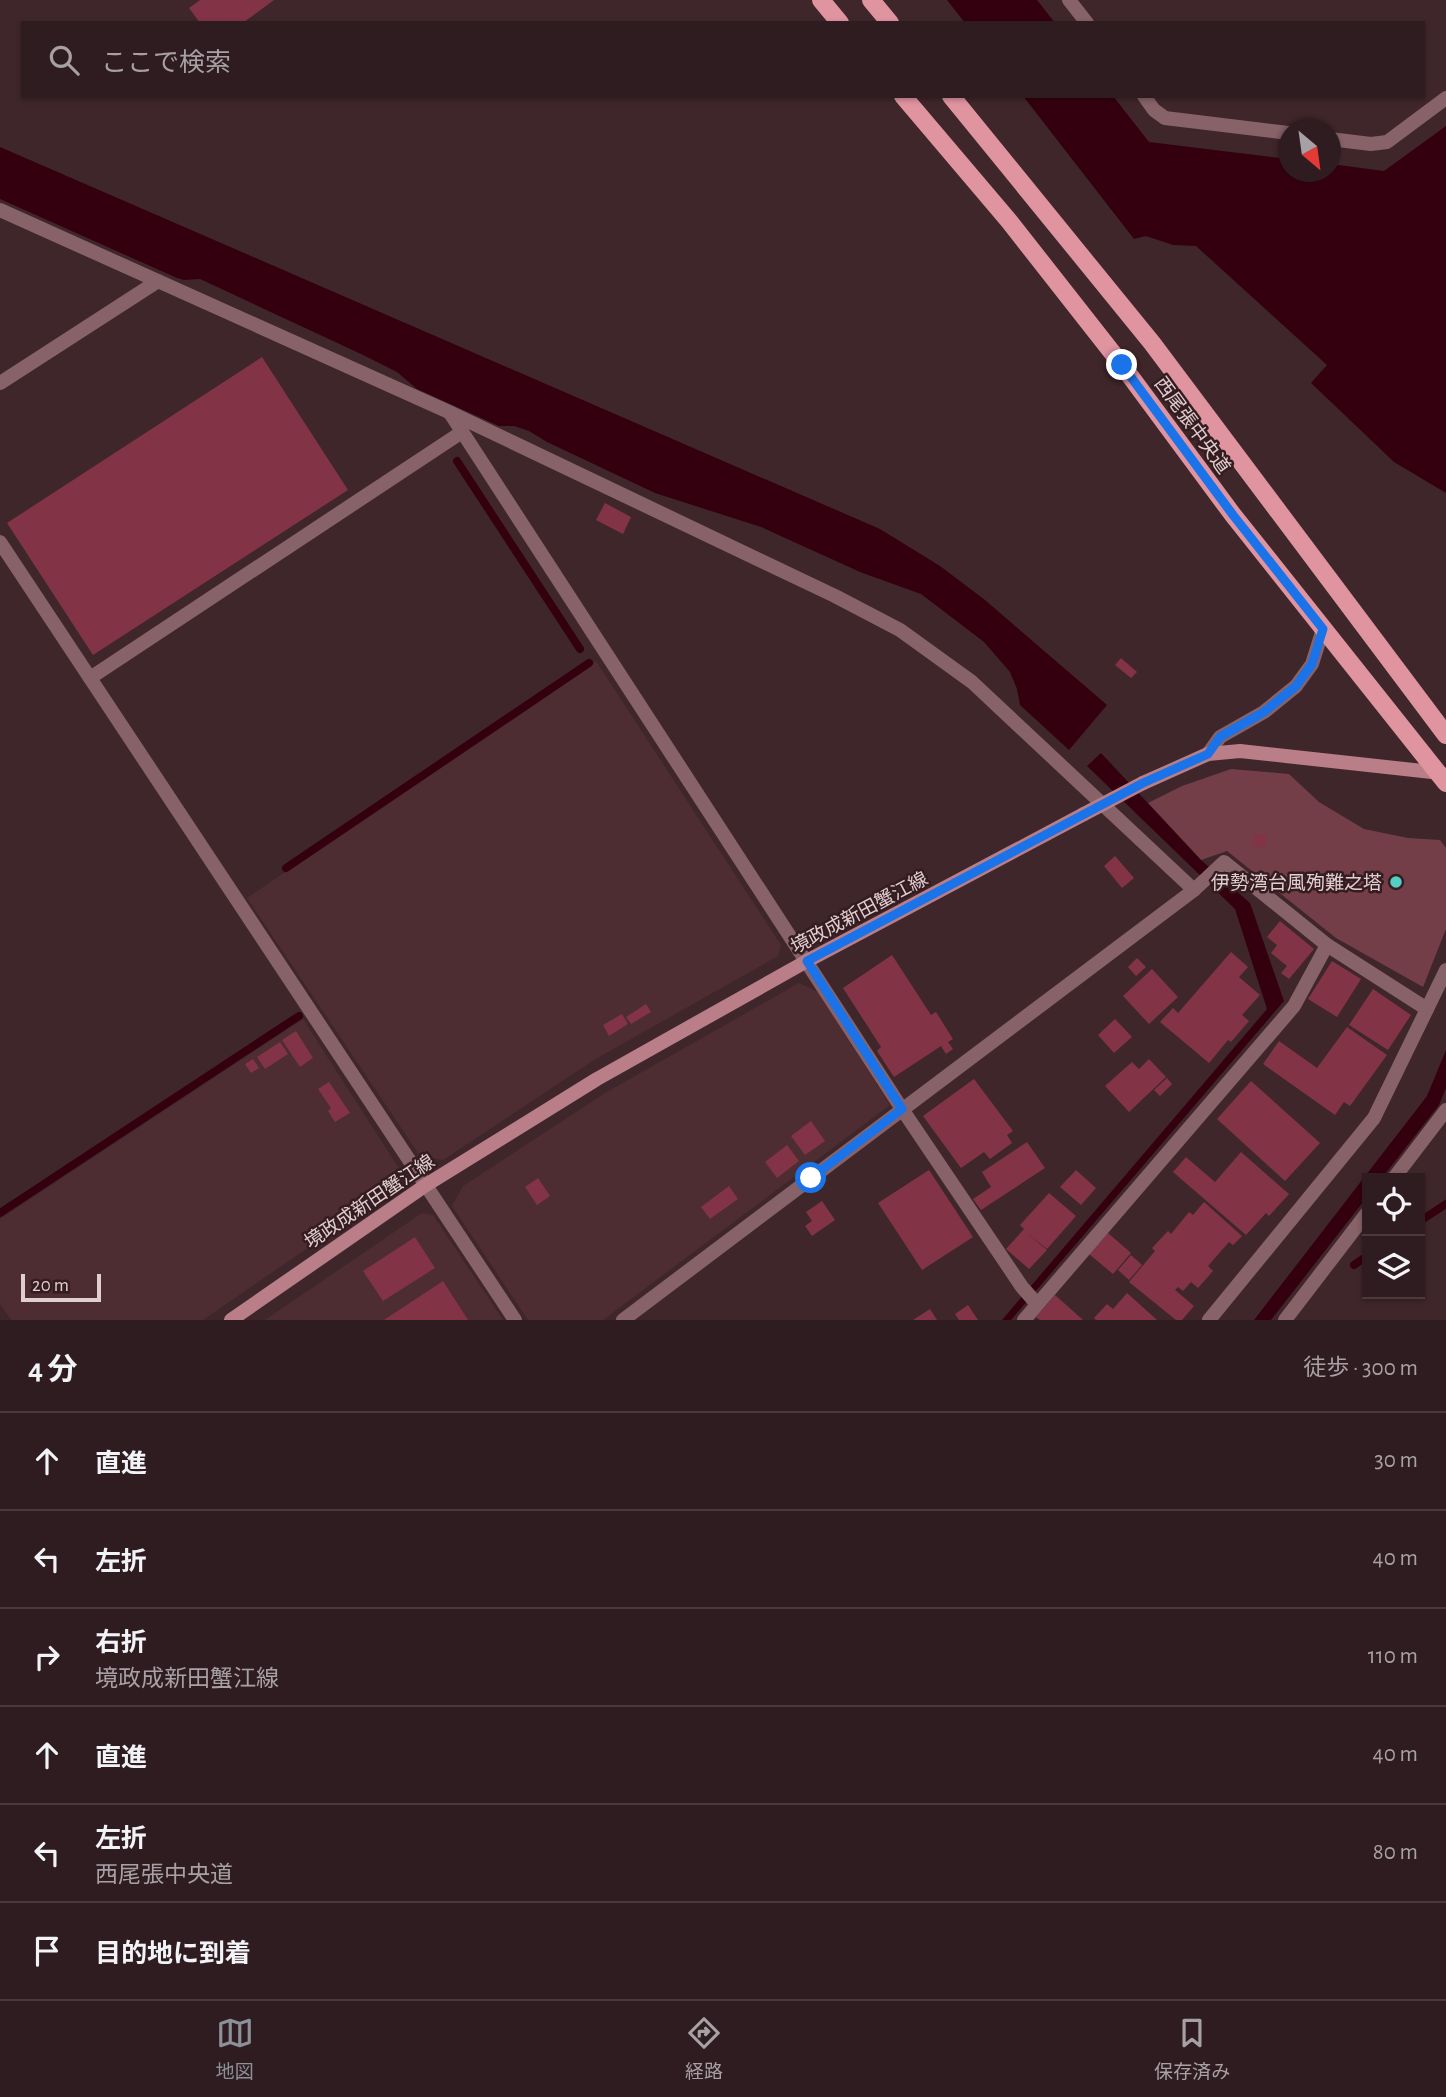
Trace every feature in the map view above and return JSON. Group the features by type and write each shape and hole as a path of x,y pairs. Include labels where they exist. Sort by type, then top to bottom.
{"main road":[{"path":"821,0 838,21"},
{"path":"871,0 888,21"},
{"name":"西尾張中央道","path":"905,98 1009,221 1122,365 1233,515 1443,776"},
{"name":"西尾張中央道","path":"953,98 1152,343 1446,735"},
{"name":"境政成新田蟹江線","path":"231,1320 425,1185 597,1079 807,961 1143,783 1208,754 1240,751 1443,776"}],"street":[{"path":"1069,0 1085,21"},
{"path":"1145,98 1154,110 1165,118 1278,133"},
{"path":"1341,140 1371,144 1387,142 1446,98"},
{"path":"0,210 449,412 835,596 900,630 972,682 1195,890"},
{"path":"0,383 158,281"},
{"path":"449,412 902,1109 1021,1287 1037,1304"},
{"path":"90,678 462,432"},
{"path":"0,542 515,1320"},
{"path":"1208,754 1220,737 1264,712 1296,686 1312,664 1323,629"},
{"path":"623,1320 1195,890 1224,862 1327,945 1427,1009"},
{"path":"1024,1320 1294,1006 1327,945"},
{"path":"1209,1320 1374,1118 1446,971"},
{"path":"1398,1173 1446,1110"},
{"path":"1285,1320 1362,1220"}],"shaded area":[{"path":"947,0 1037,0 1053,21 963,21"},
{"path":"1025,98 1115,98 1149,142 1278,158 1278,182 1341,182 1341,165 1384,171 1446,126 1446,493 1394,462 1311,383 1327,365 1196,246 1173,245 1146,236 1134,239"},
{"path":"0,147 880,529 940,566 985,600 1107,705 1069,750 1020,705 1010,672 984,642 921,594 860,572 761,527 655,493 529,431 514,426 499,426 417,389 397,372 200,279 177,278 0,199"},
{"path":"596,661 781,945 778,956 594,1060 443,1160 420,1156 247,898"},
{"path":"1101,753 1201,860 1250,903 1284,1001 1011,1320 1002,1320 1267,1009 1235,909 1087,766"},
{"path":"1231,769 1289,774 1319,802 1364,829 1408,838 1440,840 1446,848 1446,929 1423,987 1336,938 1227,851 1201,860 1148,803 1182,786"},
{"path":"799,983 818,992 890,1105 603,1320 528,1320 452,1206 463,1186 605,1093"},
{"path":"303,1019 400,1170 395,1188 203,1320 11,1320 0,1304 0,1219"},
{"path":"1446,1050 1446,1088 1439,1105 1386,1173 1368,1173 1427,1096"},
{"path":"1362,1180 1362,1203 1271,1320 1254,1320"},
{"path":"422,1213 433,1215 503,1320 265,1320"}],"building":[{"path":"200,0 274,0 246,21 199,21 189,8"},
{"path":"262,357 348,490 93,655 7,523"},
{"path":"605,503 631,517 623,534 596,520"},
{"path":"1121,658 1137,672 1131,678 1115,665"},
{"path":"1255,833 1267,835 1265,848 1252,845"},
{"path":"1115,856 1134,878 1122,888 1104,866"},
{"path":"1280,921 1314,949 1289,979 1281,973 1287,966 1271,953 1277,945 1267,937"},
{"path":"1231,952 1248,967 1239,977 1260,995 1242,1015 1249,1021 1231,1042 1228,1040 1209,1063 1160,1022 1173,1008 1178,1013"},
{"path":"892,955 931,1015 936,1012 953,1039 948,1042 953,1049 946,1054 941,1046 894,1077 877,1051 881,1047 843,988"},
{"path":"1137,958 1146,967 1136,976 1128,967"},
{"path":"1332,961 1361,979 1337,1017 1308,999"},
{"path":"1152,969 1178,997 1149,1024 1123,996"},
{"path":"1373,989 1411,1015 1388,1050 1349,1025"},
{"path":"646,1004 651,1012 631,1024 626,1017"},
{"path":"622,1014 628,1024 609,1036 603,1025"},
{"path":"1115,1019 1132,1037 1114,1053 1098,1035"},
{"path":"1347,1027 1387,1055 1350,1106 1344,1102 1335,1115 1263,1064 1279,1041 1317,1068"},
{"path":"296,1031 313,1058 300,1067 282,1040"},
{"path":"280,1042 288,1054 265,1069 257,1057"},
{"path":"253,1059 259,1068 251,1073 245,1064"},
{"path":"1149,1059 1166,1077 1129,1112 1105,1086 1132,1062 1139,1069"},
{"path":"1167,1078 1172,1084 1160,1096 1154,1090"},
{"path":"974,1079 1013,1131 1007,1135 1012,1143 990,1159 984,1152 961,1168 923,1116"},
{"path":"1251,1081 1320,1143 1285,1181 1217,1119"},
{"path":"329,1082 350,1113 335,1122 328,1111 331,1108 318,1089"},
{"path":"811,1121 825,1141 805,1155 791,1136"},
{"path":"1027,1142 1045,1168 981,1210 973,1199 991,1187 982,1172"},
{"path":"787,1145 799,1161 777,1178 765,1162"},
{"path":"1241,1152 1289,1194 1269,1216 1266,1213 1246,1235 1173,1172 1186,1157 1215,1182"},
{"path":"929,1170 973,1237 922,1270 878,1203"},
{"path":"1076,1170 1096,1188 1081,1205 1060,1187"},
{"path":"538,1178 550,1196 537,1205 525,1187"},
{"path":"729,1186 738,1199 710,1219 701,1207"},
{"path":"1049,1193 1076,1216 1047,1249 1027,1233 1047,1250 1029,1269 1006,1249 1024,1229 1020,1225"},
{"path":"822,1201 835,1220 812,1236 805,1226 812,1221 806,1212"},
{"path":"1204,1202 1242,1236 1233,1245 1229,1242 1208,1266 1213,1271 1198,1288 1191,1282 1183,1291 1178,1287 1175,1290 1194,1306 1182,1320 1176,1320 1129,1282 1155,1251 1152,1248 1168,1231 1171,1234 1189,1212 1193,1215"},
{"path":"1108,1233 1131,1253 1113,1274 1089,1254"},
{"path":"415,1237 435,1268 383,1301 363,1271"},
{"path":"1131,1255 1142,1265 1129,1280 1118,1270"},
{"path":"443,1281 468,1320 384,1320"},
{"path":"1127,1293 1157,1320 1094,1318 1107,1304 1113,1309"},
{"path":"1055,1295 1083,1320 1040,1320 1036,1317"},
{"path":"968,1305 978,1320 959,1320 955,1314"},
{"path":"930,1309 937,1320 913,1320"}],"waterway":[{"path":"457,461 580,649"},
{"path":"286,868 589,663"},
{"path":"0,1213 299,1016"},
{"path":"1425,1218 1446,1204"},
{"path":"1354,1265 1362,1259"}],"place":[{"name":"伊勢湾台風殉難之塔","path":"1396,882"}],"route":[{"path":"811,1178 902,1109 807,961 1143,783 1208,754 1220,737 1264,712 1296,686 1312,664 1323,629 1233,515 1122,365"}]}
